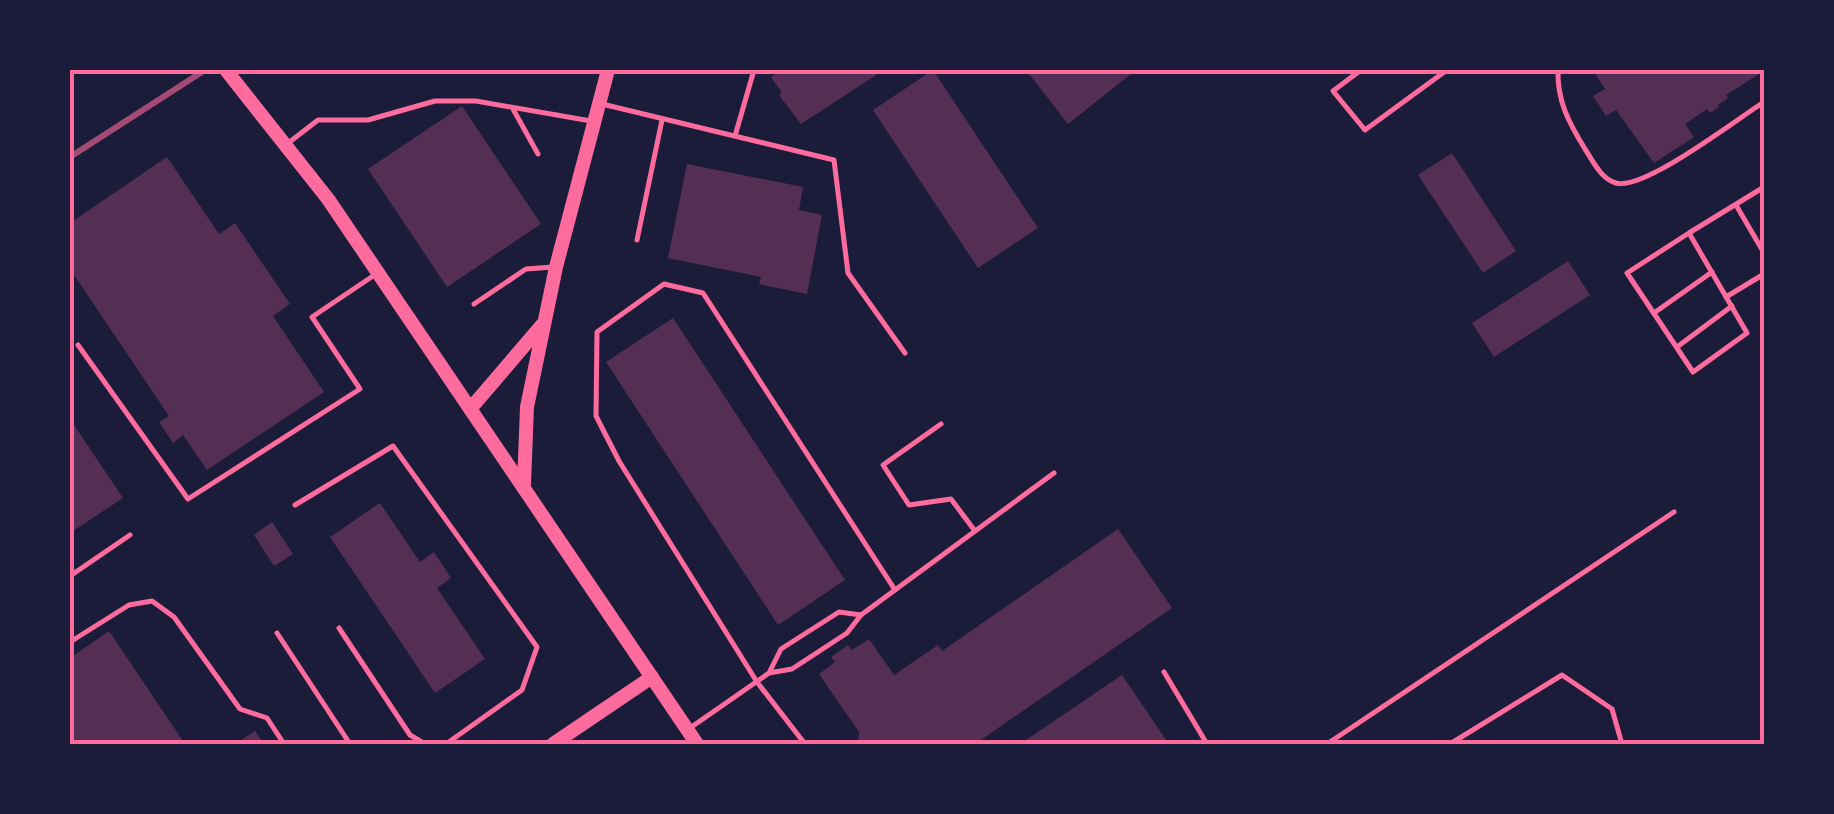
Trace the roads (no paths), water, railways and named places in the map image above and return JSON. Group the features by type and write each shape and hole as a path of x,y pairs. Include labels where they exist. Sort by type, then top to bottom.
{"street":[{"path":"226,70 287,144 378,272 697,744"},
{"path":"524,485 527,406 556,267 608,70"},
{"path":"471,408 545,322"},
{"path":"553,744 652,677"}],"lane":[{"path":"735,136 754,70"},
{"path":"1360,70 1333,92 1365,130 1447,70"},
{"path":"1558,70 1558,92 1568,122 1602,174 1617,184 1643,181 1764,102"},
{"path":"287,144 318,120 368,120 435,101 476,101 594,122"},
{"path":"599,103 834,160 848,273 905,352"},
{"path":"513,109 538,154"},
{"path":"637,240 662,120"},
{"path":"1689,234 1747,333 1693,372 1627,273 1736,204 1764,187"},
{"path":"1736,204 1764,252"},
{"path":"474,304 526,269 556,267"},
{"path":"78,345 188,499 360,388 312,317 378,272"},
{"path":"1654,313 1712,272"},
{"path":"1726,298 1764,274"},
{"path":"805,744 756,682 619,462 596,416 597,332 664,284 703,293 895,590"},
{"path":"1677,347 1732,306"},
{"path":"941,424 883,465 909,505 951,499 975,531"},
{"path":"295,506 393,446 538,647 522,690 446,744"},
{"path":"688,730 769,673 792,669 847,633 861,615 1054,473"},
{"path":"1327,744 1674,512"},
{"path":"70,576 130,535"},
{"path":"70,642 128,605 152,601 174,617 240,710 266,718 284,744"},
{"path":"769,673 781,649 839,612 861,615"},
{"path":"339,628 410,734 425,744"},
{"path":"277,633 350,744"},
{"path":"1164,672 1208,744"},
{"path":"1450,744 1562,674 1612,709 1622,744"}],"railway":[{"path":"70,157 205,70"}]}
